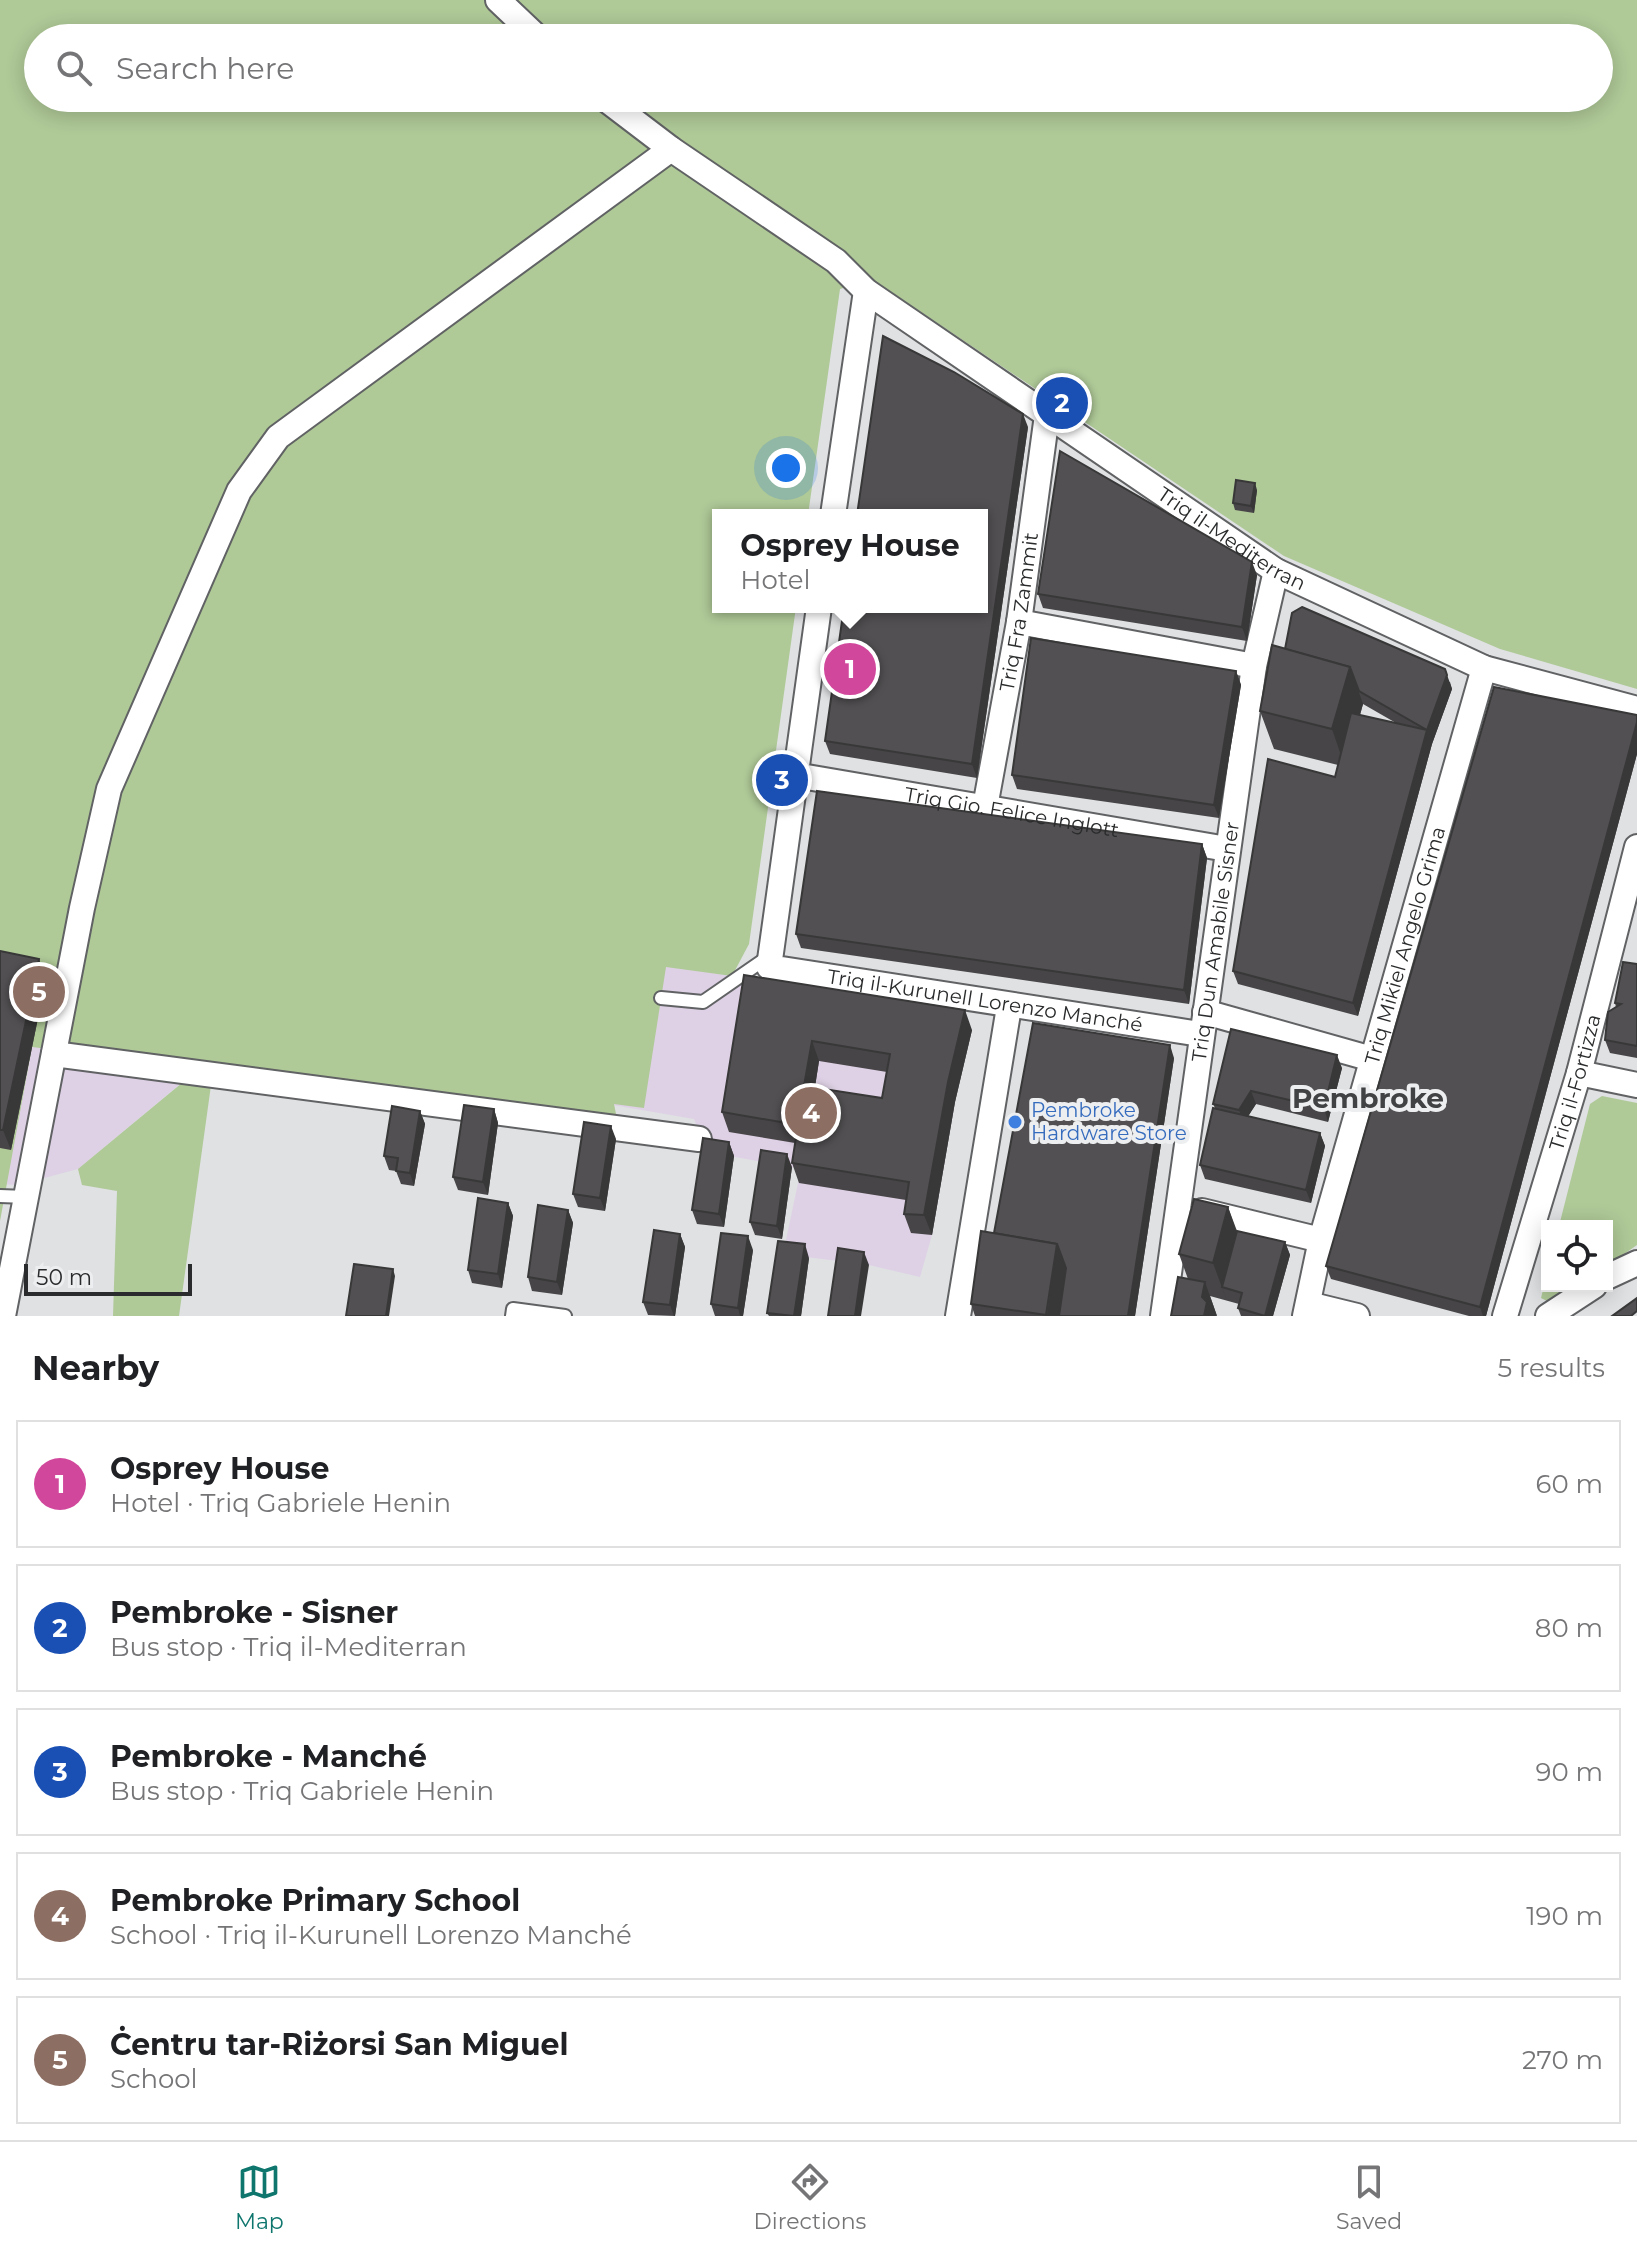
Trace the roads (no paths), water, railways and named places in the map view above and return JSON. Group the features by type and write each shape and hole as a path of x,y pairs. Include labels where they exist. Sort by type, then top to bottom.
{"street":[{"path":"498,0 523,24"},
{"name":"Triq il-Mediterran","path":"622,112 671,149 836,261 866,291 1276,571 1484,668 1637,709"},
{"path":"3,1316 82,908 109,789 239,491 278,437 671,149"},
{"path":"834,509 866,291"},
{"name":"Triq Fra Zammit","path":"985,807 1019,622 1047,415"},
{"name":"Triq Dun Amabile Sisner","path":"1163,1316 1181,1205 1203,1023 1254,666 1276,571"},
{"path":"770,961 818,613"},
{"path":"1019,622 1254,666"},
{"name":"Triq Mikiel Angelo Grima","path":"1307,1310 1321,1240 1484,668"},
{"name":"Triq Gio. Felice Inglott","path":"795,775 1227,849"},
{"name":"Triq il-Fortizza","path":"1505,1316 1579,1073 1625,945 1637,847"},
{"name":"Triq il-Kurunell Lorenzo Manché","path":"770,961 1009,1007 1203,1023 1372,1059"},
{"path":"958,1316 1009,1007"},
{"path":"54,1054 699,1139"},
{"path":"1579,1073 1637,1085"},
{"path":"1181,1205 1321,1240"},
{"path":"1613,1274 1637,1263"},
{"path":"1548,1316 1585,1292"},
{"path":"1307,1310 1357,1316"}],"lane":[{"path":"661,998 703,1002 770,961"},
{"path":"0,1196 26,1197"},
{"path":"512,1316 513,1309 565,1316"}],"place":[{"name":"Pembroke - Sisner","path":"1062,403"},
{"name":"Osprey House","path":"850,669"},
{"name":"Pembroke - Manché","path":"782,780"},
{"name":"Ċentru tar-Riżorsi San Miguel","path":"39,992"},
{"name":"Pembroke Primary School","path":"811,1113"},
{"name":"Pembroke Hardware Store","path":"1015,1122"}],"district":[{"name":"Pembroke","path":"1368,1098"}]}
